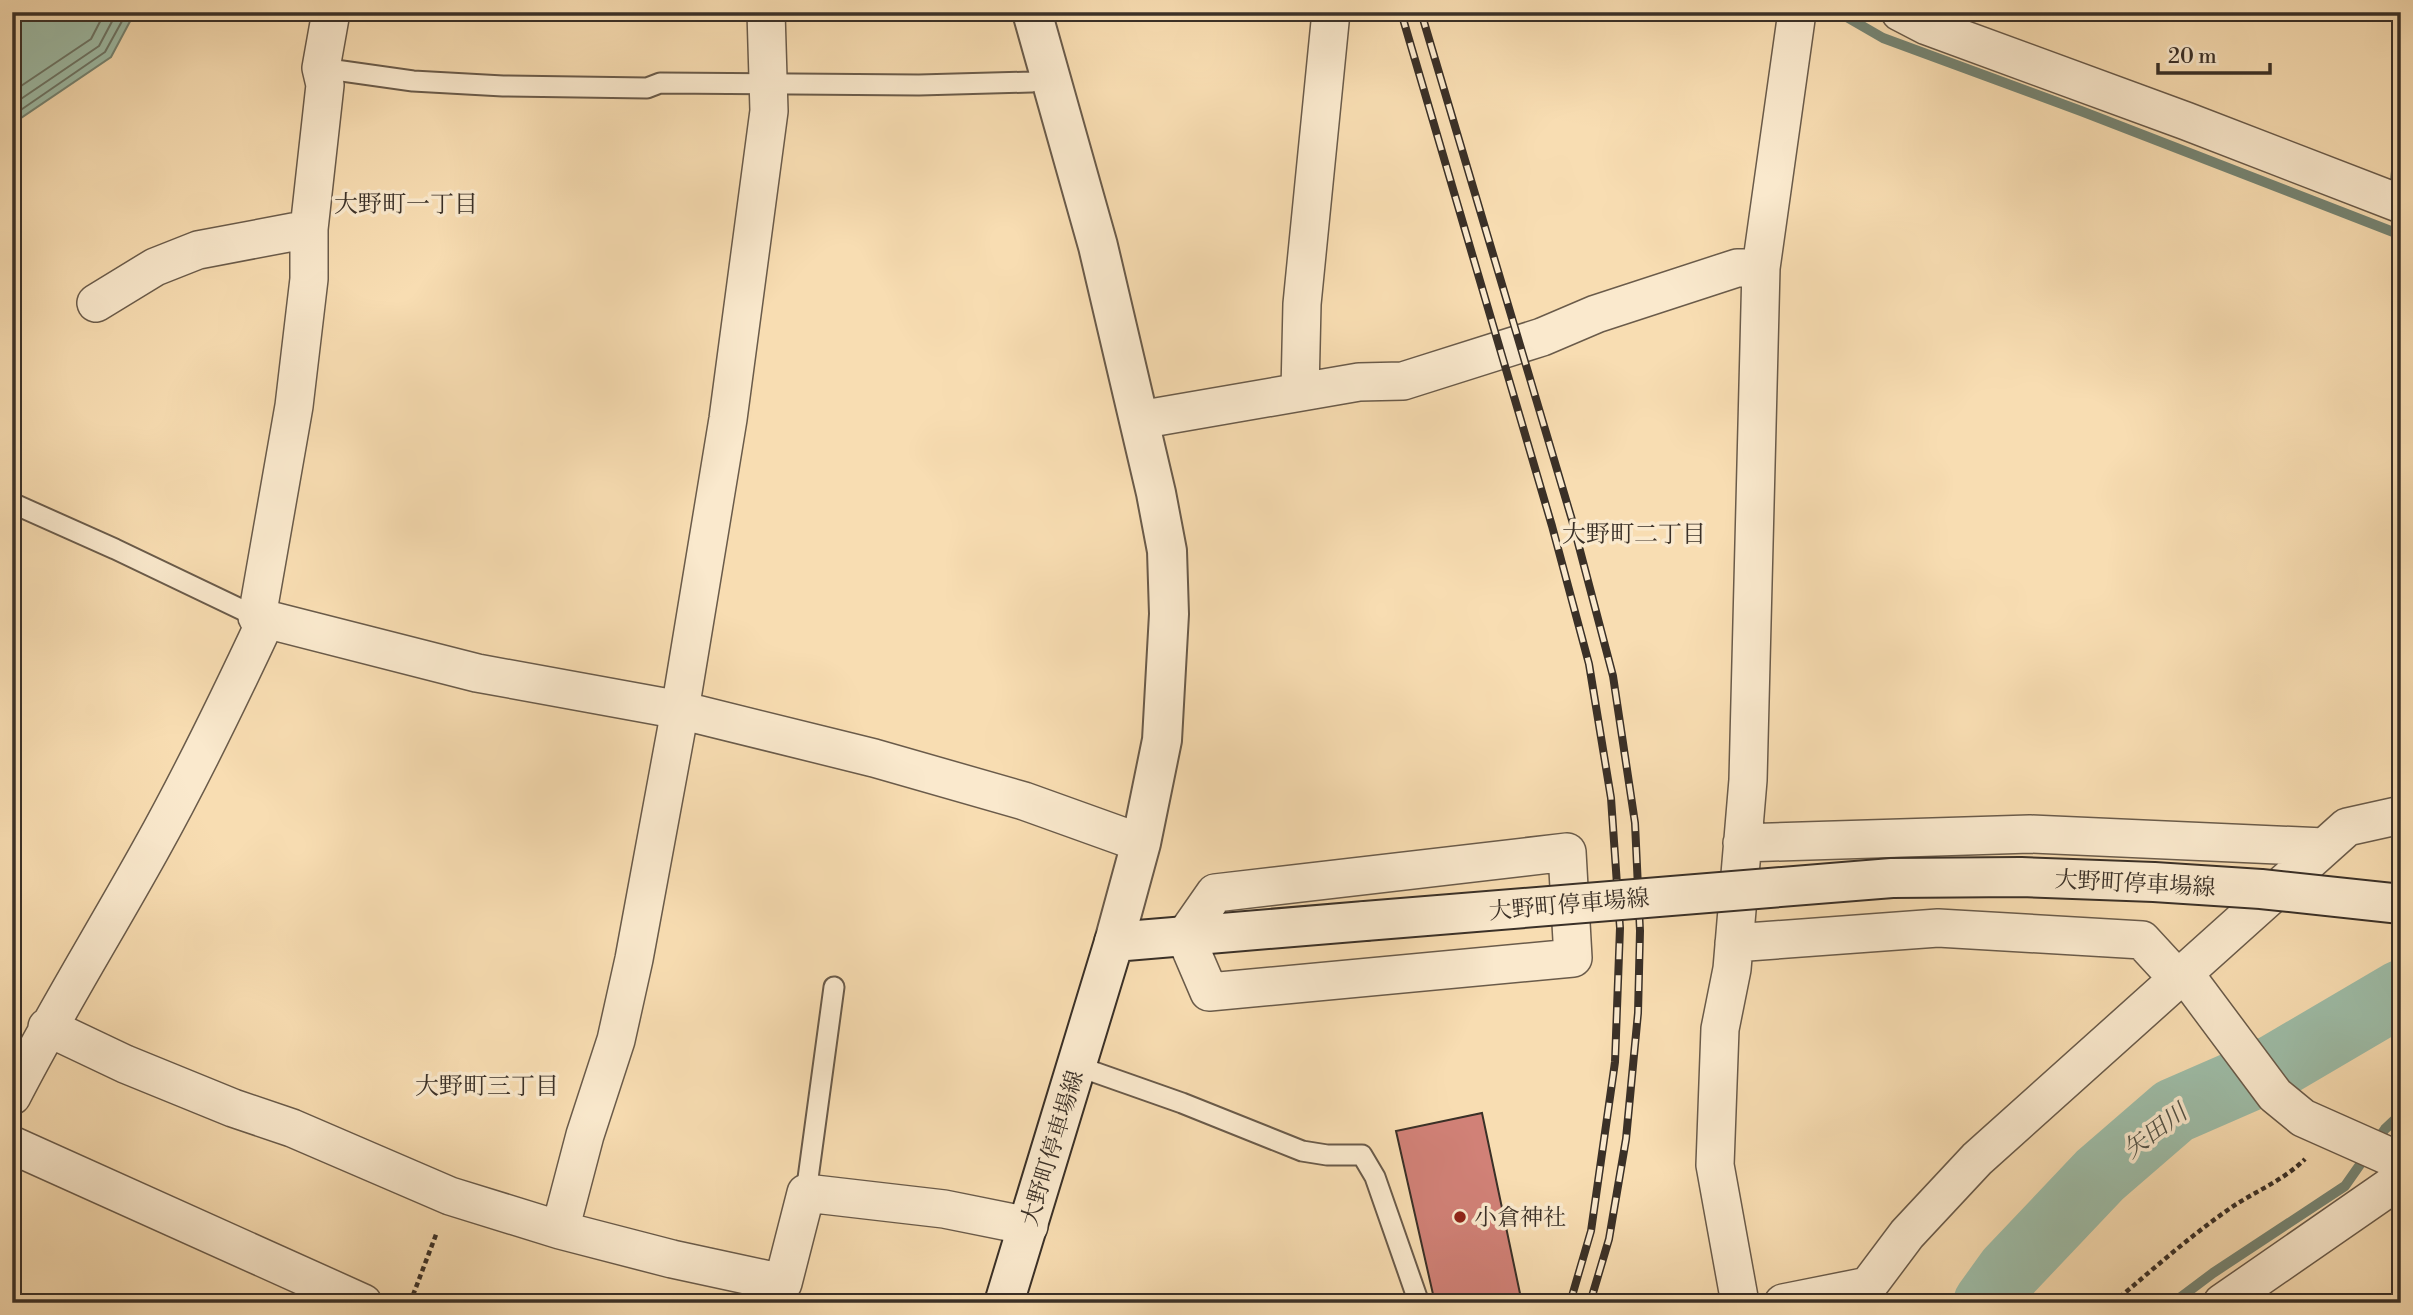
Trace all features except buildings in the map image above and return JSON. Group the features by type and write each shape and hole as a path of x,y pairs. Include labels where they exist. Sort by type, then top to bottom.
{"main road":[{"path":"1032,12 1098,246 1167,551 1169,614 1162,740 1141,843 1114,942"},
{"name":"大野町停車場線","path":"1004,1303 1114,942 1892,878 2021,877 2154,882 2261,889 2401,904"}],"street":[{"path":"12,1096 47,1027 151,849 220,718 262,619 295,406 309,279 309,229 325,85 321,68 331,12"},
{"path":"560,1230 616,1040 634,960 680,710 728,419 769,111 766,12"},
{"path":"1300,391 1302,304 1331,12"},
{"path":"1740,1303 1715,1165 1720,1028 1732,970 1748,780 1761,268 1797,12"},
{"path":"1900,12 1927,26 2186,121 2401,204"},
{"path":"96,303 155,267 198,250 309,229"},
{"path":"1139,420 1359,382 1403,382 1542,337 1596,314 1737,268 1761,268"},
{"path":"262,619 477,673 680,710 874,758 1024,801 1141,843"},
{"path":"1783,1303 1865,1294 1907,1234 1977,1158 2188,983 2347,827 2401,815"},
{"path":"1742,843 2030,834 2324,848"},
{"path":"1567,852 1573,958 1209,992 1185,936 1215,893 1567,852"},
{"path":"1734,943 1938,928 2142,940 2188,983 2275,1094 2303,1118 2393,1158 2401,1166"},
{"path":"47,1027 125,1064 233,1108 292,1128 450,1196 560,1230 671,1259 783,1283 806,1194 944,1209 1029,1226"},
{"path":"12,1145 363,1303"},
{"path":"2222,1303 2401,1179"}],"lane":[{"path":"321,68 413,81 503,86 648,88 660,83 994,83 1031,82 1051,77"},
{"path":"12,503 262,619"},
{"path":"806,1194 834,987"},
{"path":"1077,1066 1182,1103 1302,1151 1327,1155 1362,1155 1375,1177 1419,1303"}],"path":[{"path":"2113,1303 2233,1206 2295,1169 2333,1131"},
{"path":"410,1303 450,1196"}],"water":[{"path":"12,12 135,12 111,57 12,124"}],"waterway":[{"path":"1838,12 1883,38 2081,111 2401,235"},
{"path":"2401,123 2395,181 2401,183"},
{"name":"矢田川","path":"1986,1303 2009,1271 2100,1175 2174,1111 2275,1067 2401,993"},
{"path":"2173,1303 2213,1273 2345,1186 2385,1129 2401,1114"}],"railway":[{"path":"1401,12 1552,526 1589,664 1611,798 1620,928 1615,1062 1591,1231 1570,1303"},
{"path":"1421,12 1572,520 1613,676 1635,823 1640,931 1638,1013 1626,1139 1609,1239 1590,1303"}],"place":[{"name":"小倉神社","path":"1460,1217"}],"district":[{"name":"大野町一丁目","path":"406,204"},
{"name":"大野町二丁目","path":"1634,534"},
{"name":"大野町三丁目","path":"487,1086"}]}
